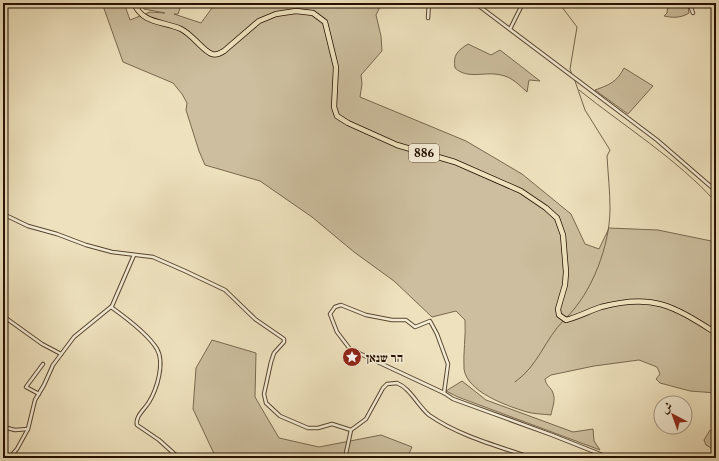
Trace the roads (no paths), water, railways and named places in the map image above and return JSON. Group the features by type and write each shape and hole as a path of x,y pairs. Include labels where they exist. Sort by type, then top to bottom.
{"main road":[{"name":"886","path":"134,3 143,17 186,31 211,54 217,55 224,51 259,21 276,14 296,11 313,13 325,22 332,46 336,67 334,107 337,116 348,123 397,145 455,162 521,191 546,208 557,218 563,235 566,272 565,285 558,309 560,315 566,320 600,308 621,303 641,301 662,303 680,311 716,333"}],"street":[{"path":"428,18 429,3"},
{"path":"475,3 657,140 716,191"},
{"path":"510,29 523,3"},
{"path":"689,3 693,14"},
{"path":"3,214 28,226 57,234 86,245 112,252 157,258 220,287 260,323 282,337 284,342 274,353 270,362 264,394 266,403 275,412 308,428 318,428 332,424 351,430"},
{"path":"9,458 20,444 28,429 38,394 61,354 74,337 111,307 134,255"},
{"path":"444,392 448,364 437,334 430,321 415,327 406,320 392,320 366,315 341,305 335,306 331,310 331,318 337,332 350,349 444,392 453,399 610,458"},
{"path":"111,307 150,341 157,349 159,356 158,375 155,388 149,403 138,418 137,425 159,440 179,458"},
{"path":"3,316 42,344 61,354"},
{"path":"38,394 26,387 43,364"},
{"path":"345,458 351,430 366,419 383,388 387,384 397,383 420,407 438,421 453,429 532,458"},
{"path":"3,427 15,430 28,429"}],"waterway":[{"path":"559,3 577,27 570,69 572,75"},
{"path":"566,318 584,295 598,268 607,238 610,209 607,156 610,150 585,110 574,78"},
{"path":"579,90 650,143 701,186 716,202"},
{"path":"515,382 530,368 551,336 564,320"}],"place":[{"name":"הר שנאן","path":"352,357"}]}
